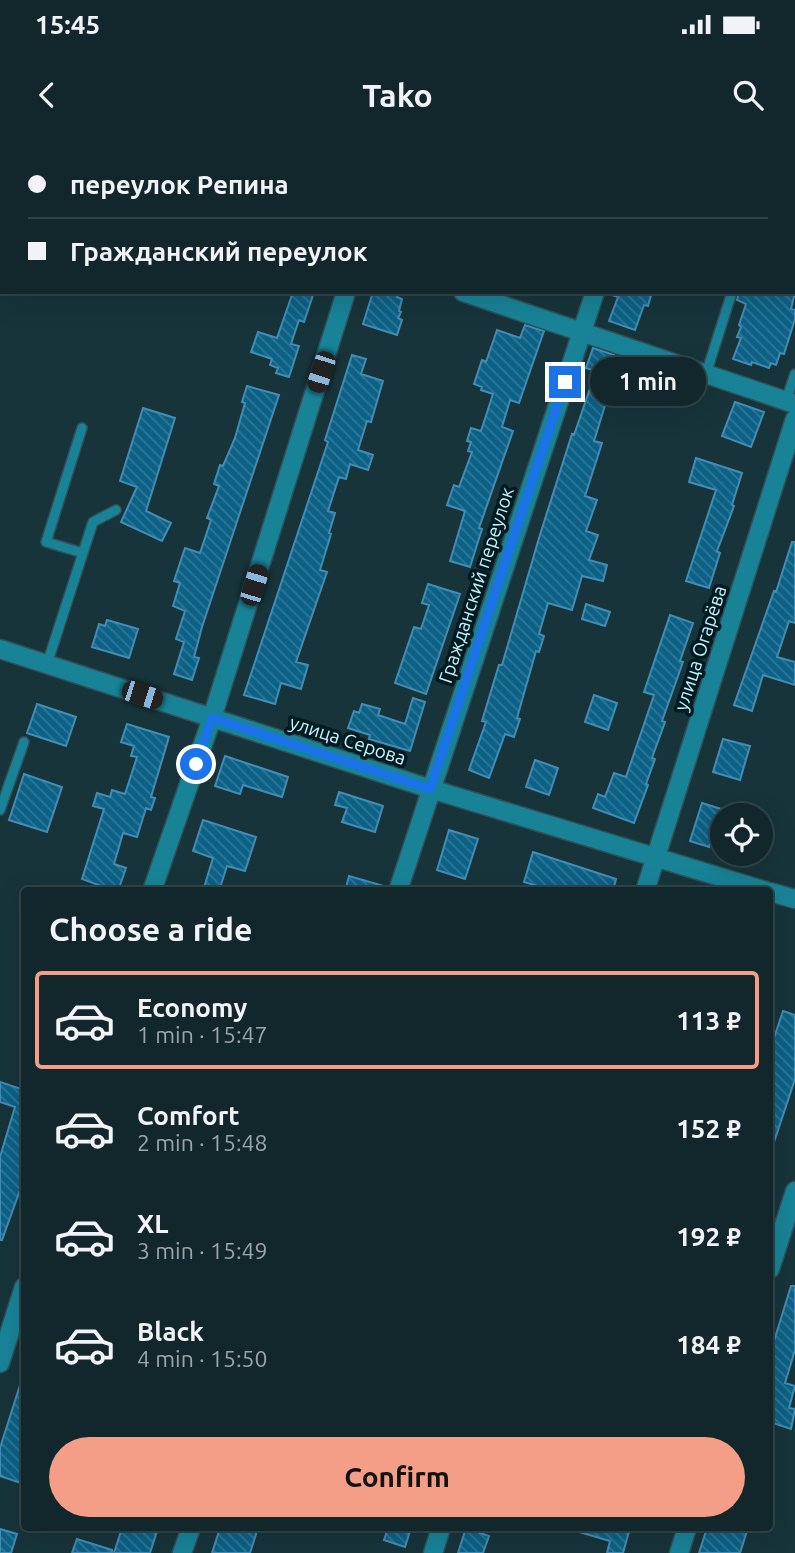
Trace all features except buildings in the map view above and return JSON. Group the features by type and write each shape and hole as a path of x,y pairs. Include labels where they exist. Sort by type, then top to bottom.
{"street":[{"path":"153,887 212,718 345,294"},
{"path":"469,294 790,402"},
{"name":"Гражданский переулок","path":"399,887 594,294"},
{"name":"улица Огарёва","path":"646,887 795,419"},
{"name":"улица Серова","path":"0,649 430,789 754,887"},
{"name":"улица Серова","path":"773,893 795,900"},
{"path":"773,1260 795,1191"},
{"path":"0,1363 21,1296"},
{"path":"182,1553 190,1531"},
{"path":"433,1553 440,1531"},
{"path":"679,1553 686,1531"}],"lane":[{"path":"706,374 731,294"},
{"path":"790,402 795,374"},
{"path":"82,428 46,542 83,553"},
{"path":"47,664 93,522 116,510"},
{"path":"0,810 24,742"}],"route":[{"path":"196,764 212,718 430,789 565,382"}]}
